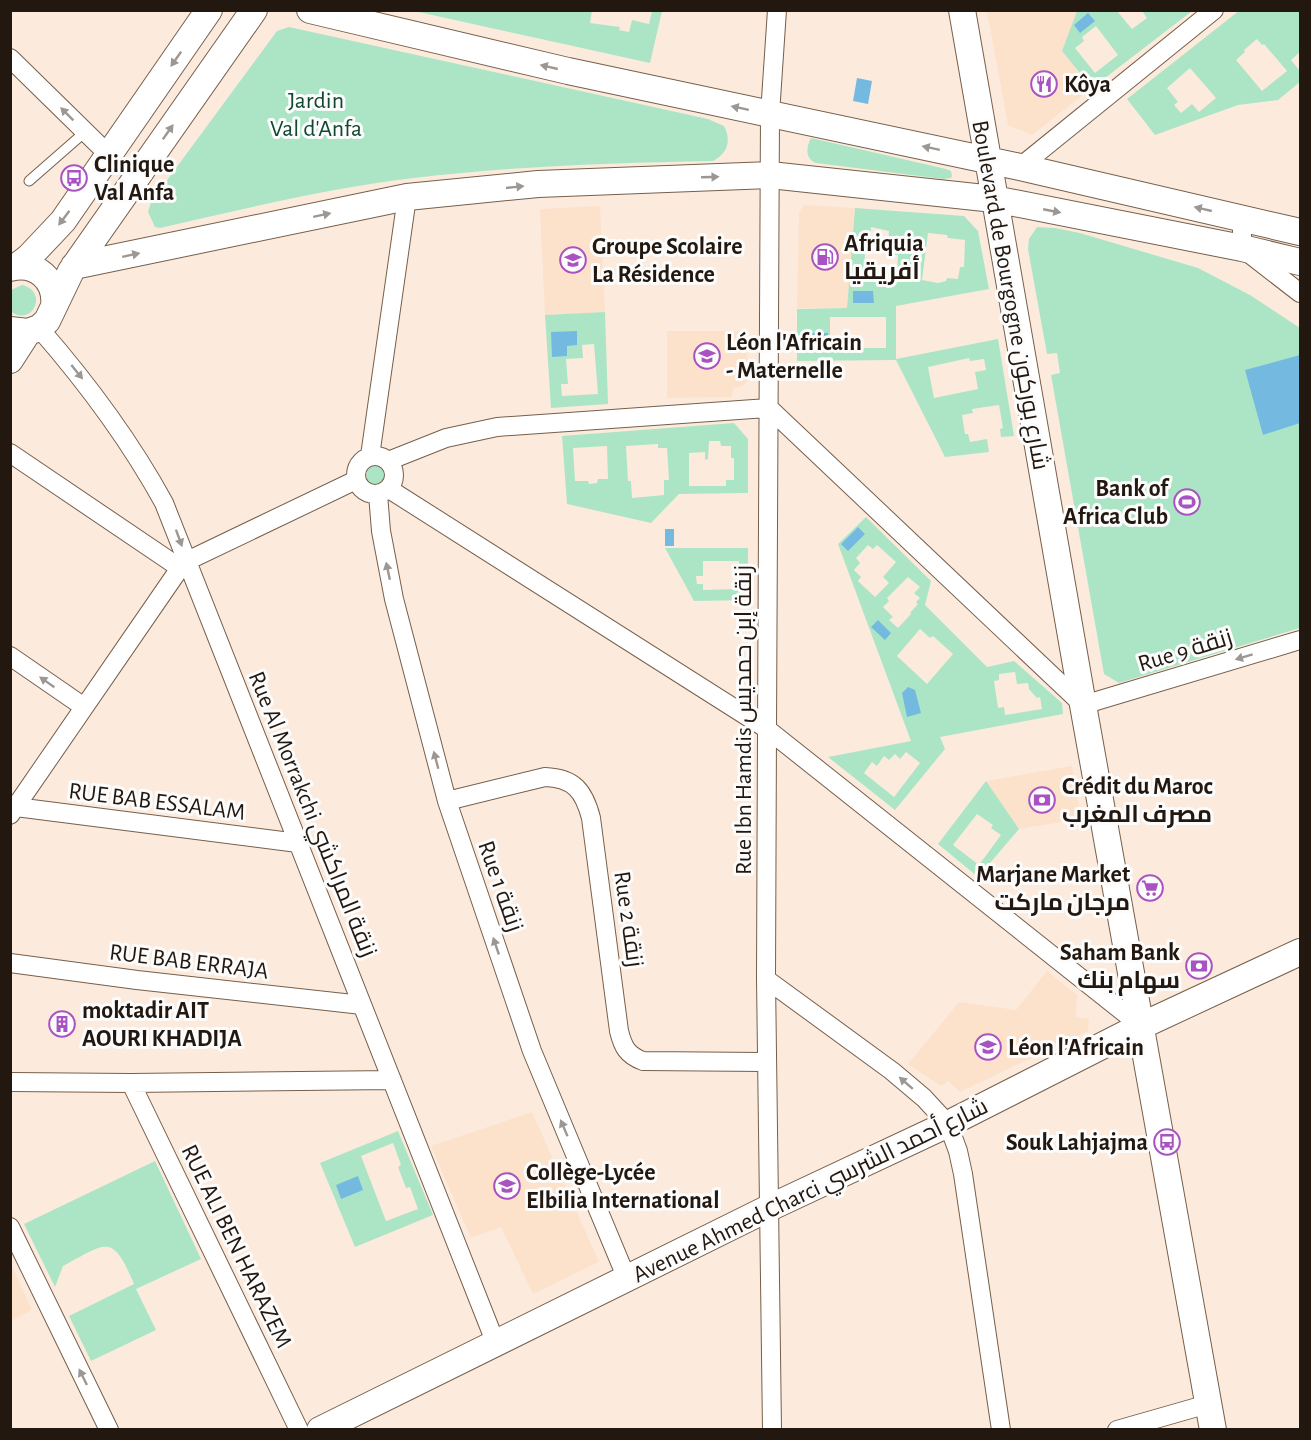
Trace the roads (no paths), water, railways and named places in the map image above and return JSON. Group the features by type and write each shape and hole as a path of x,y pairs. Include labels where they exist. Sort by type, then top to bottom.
{"main road":[{"path":"14,268 29,257 63,221 209,10"},
{"path":"10,360 26,330 50,316 65,280 74,266 254,10"},
{"path":"310,10 356,16 568,71 1020,167 1300,232"},
{"name":"Boulevard de Bourgogne شارع بوركون","path":"962,10 1212,1430"},
{"path":"74,266 407,198 538,184 770,175 994,199 1242,248 1300,262"},
{"path":"14,268 34,269 47,277 54,293 54,306"},
{"name":"Avenue Ahmed Charci شارع أحمد الشرسي","path":"320,1430 769,1208 948,1124 1141,1026 1300,952"}],"street":[{"name":"Rue Ibn Hamdis زنقة إبن حمديس","path":"772,1430 766,979 770,114 777,10"},
{"path":"1020,167 1214,10"},
{"path":"10,58 109,155"},
{"path":"370,456 407,198"},
{"path":"1242,218 1242,248 1300,293"},
{"name":"Rue Al Morrakchi زنقة المراكشي","path":"26,330 76,370 147,472 164,503 184,565 298,843 496,1344"},
{"path":"388,461 446,438 497,427 769,408 1083,705"},
{"path":"10,453 184,565"},
{"path":"376,455 388,461 394,472 392,483 383,491 367,493 362,490 356,480 356,468 359,462 376,455"},
{"path":"12,809 184,565 356,480"},
{"path":"383,491 767,729 1141,1026"},
{"name":"Rue 1 زنقة","path":"383,491 381,531 394,599 447,801 532,1051 627,1279"},
{"name":"Rue 9 زنقة","path":"1083,705 1300,640"},
{"path":"10,656 84,707"},
{"name":"Rue 2 زنقة","path":"447,801 545,777 559,777 571,782 587,803 591,818 619,1031 623,1046 631,1056 643,1061 767,1062"},
{"name":"RUE BAB ESSALAM","path":"12,809 298,843"},
{"name":"RUE BAB ERRAJA","path":"10,963 137,980 362,1005"},
{"path":"766,979 892,1071 924,1098 948,1124 958,1151 963,1174 1001,1430"},
{"path":"10,1082 392,1080"},
{"name":"RUE ALI BEN HARAZEM","path":"131,1083 299,1430"},
{"path":"10,1227 109,1430"},
{"path":"1118,1430 1208,1404"}],"lane":[{"path":"29,181 85,132"}],"water":[{"path":"1088,13 1095,21 1080,33 1074,25"},
{"path":"857,78 872,81 868,104 853,101"},
{"path":"853,291 873,291 874,303 853,303"},
{"path":"577,331 577,345 567,346 567,356 552,357 551,332"},
{"path":"802,333 828,333 828,346 802,346"},
{"path":"1300,355 1300,423 1263,435 1245,370"},
{"path":"858,527 865,534 848,551 841,544"},
{"path":"665,529 674,529 674,546 665,546"},
{"path":"878,620 891,633 885,640 871,627"},
{"path":"908,687 915,690 921,713 907,717 902,693"},
{"path":"358,1176 363,1190 341,1199 336,1185"}],"place":[{"name":"Kôya","path":"1044,84"},
{"name":"Clinique Val Anfa","path":"74,178"},
{"name":"Afriquia أفريقيا","path":"825,257"},
{"name":"Groupe Scolaire La Résidence","path":"573,260"},
{"name":"Léon l'Africain - Maternelle","path":"707,356"},
{"name":"Bank of Africa Club","path":"1187,502"},
{"name":"Crédit du Maroc مصرف المغرب","path":"1042,800"},
{"name":"Marjane Market مرجان ماركت","path":"1150,888"},
{"name":"Saham Bank سهام بنك","path":"1199,966"},
{"name":"moktadir AIT AOURI KHADIJA","path":"62,1024"},
{"name":"Léon l'Africain","path":"988,1047"},
{"name":"Souk Lahjajma","path":"1167,1142"},
{"name":"Collège-Lycée Elbilia International","path":"507,1186"}],"park label":[{"name":"Jardin Val d'Anfa","path":"316,114"}]}
